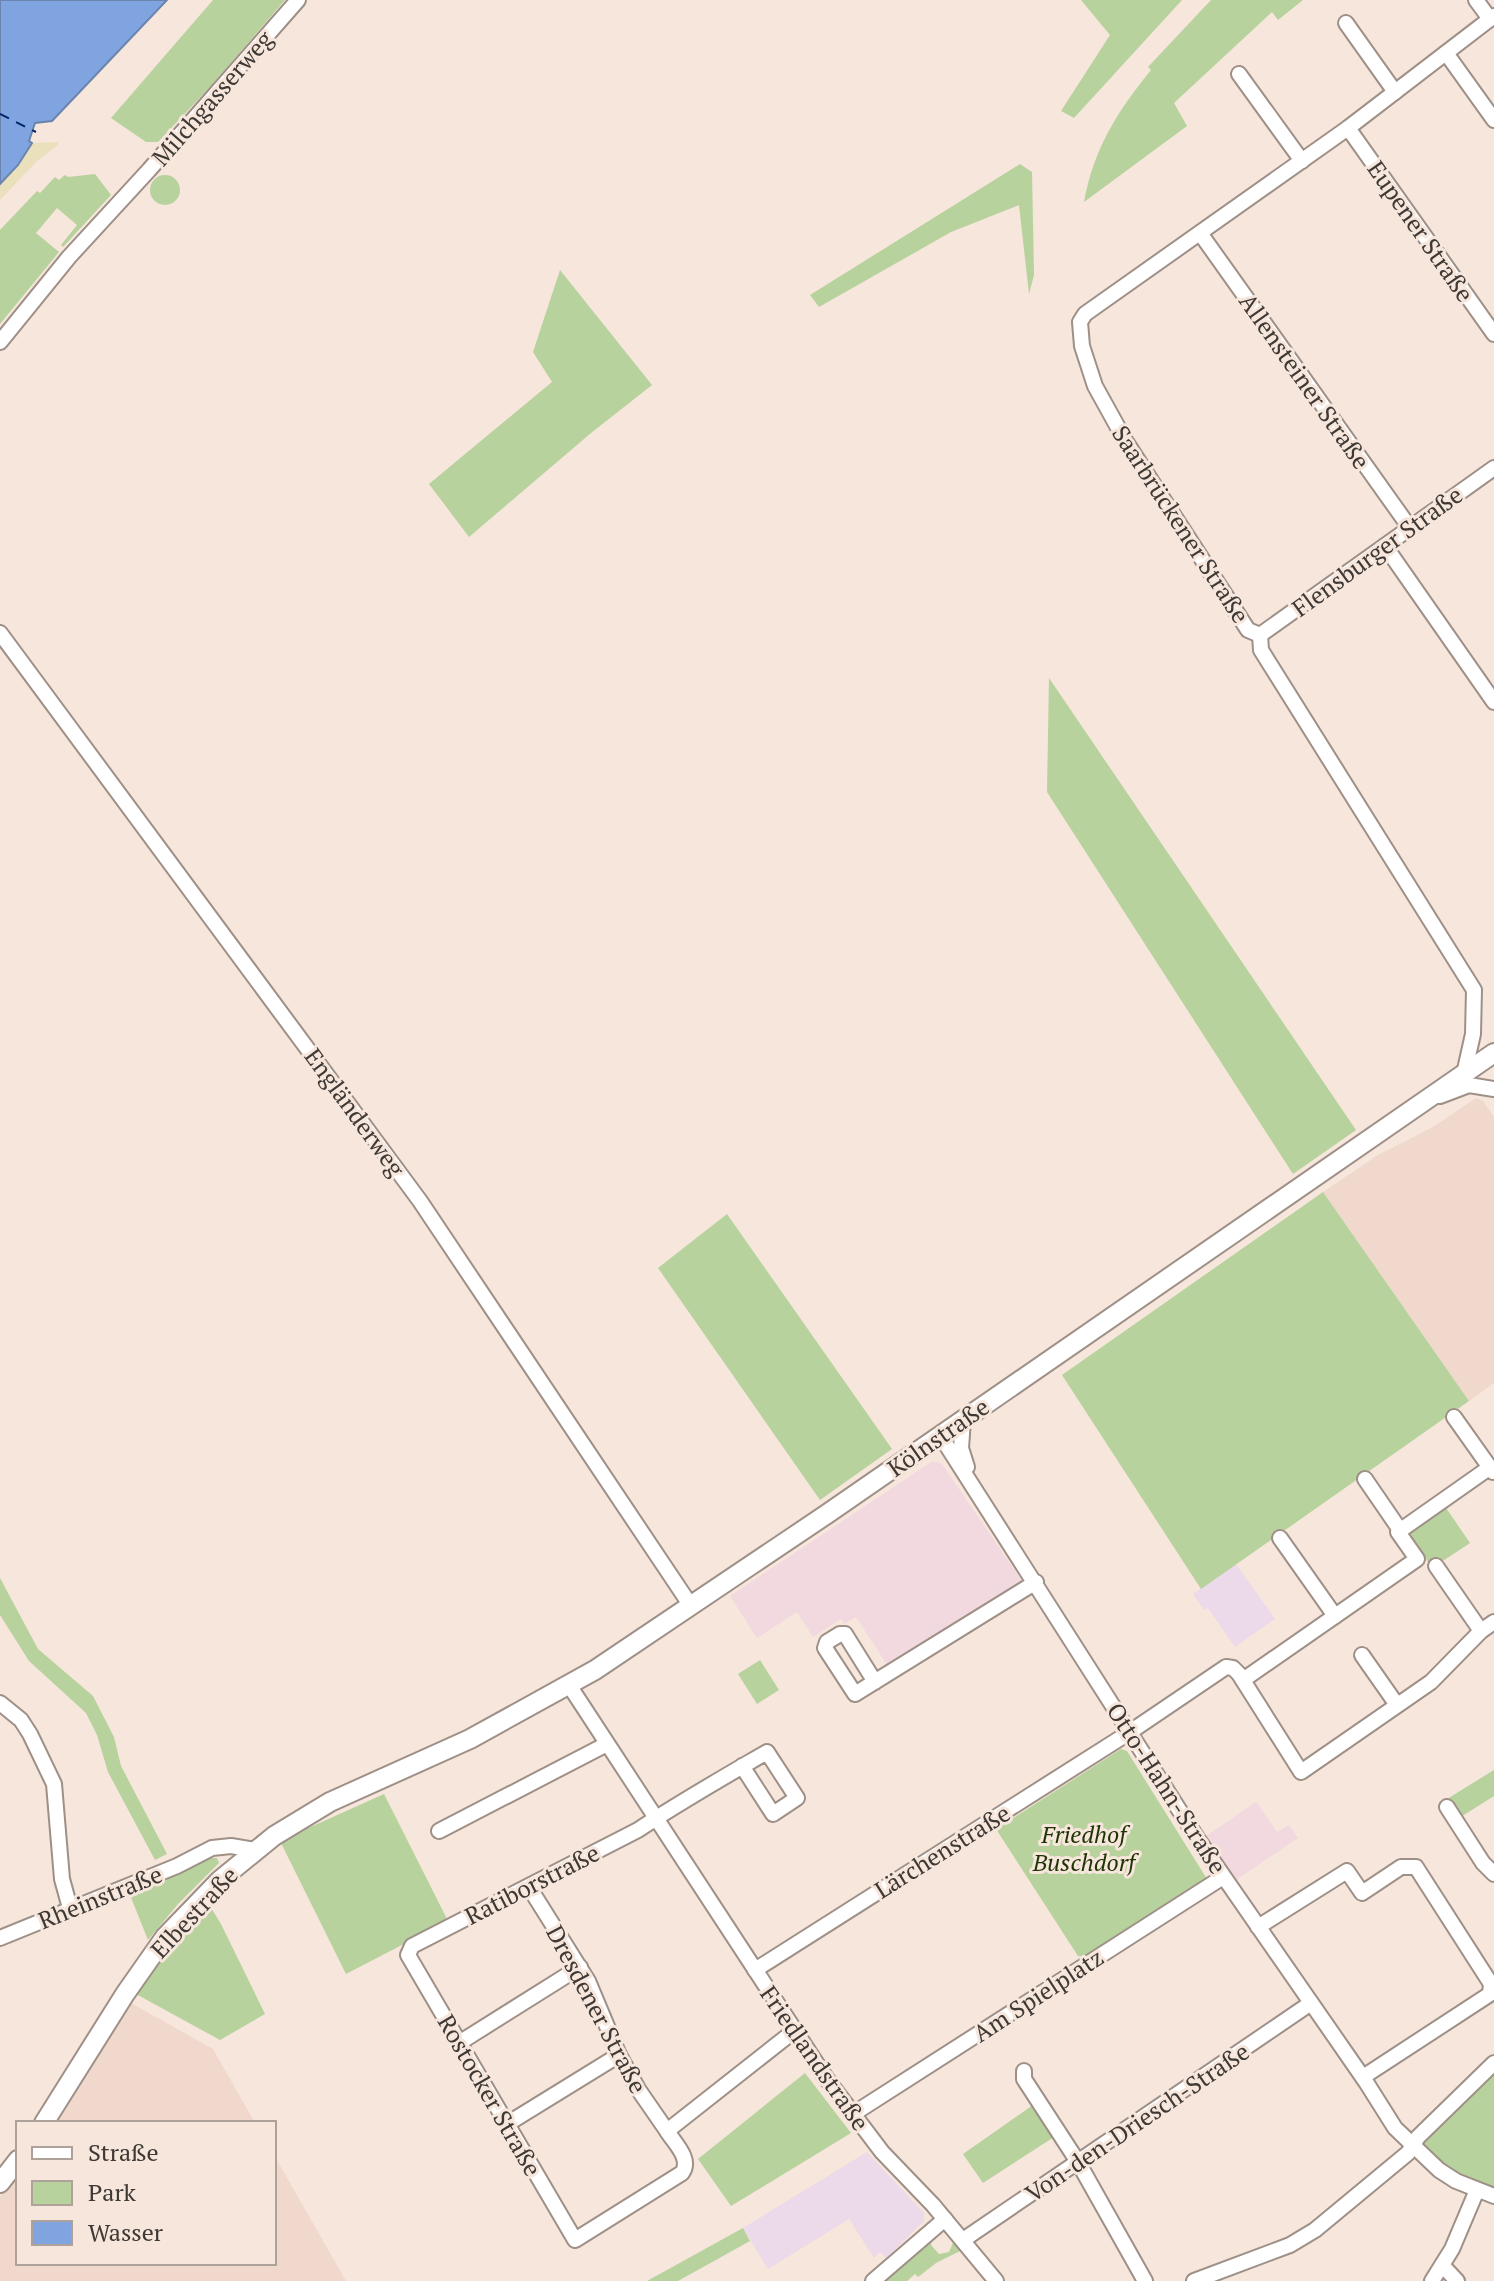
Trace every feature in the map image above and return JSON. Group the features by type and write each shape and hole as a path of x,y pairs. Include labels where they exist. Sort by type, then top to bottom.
{"main road":[{"name":"Kölnstraße","path":"363,1788 470,1739 569,1685 691,1606 1464,1074 1489,1060"},
{"name":"Elbestraße","path":"45,2121 125,1994 165,1937 255,1850 330,1802 363,1788"},
{"path":"0,2183 16,2163"}],"street":[{"name":"Milchgasserweg","path":"0,342 69,257 298,0"},
{"name":"Saarbrückener Straße","path":"1464,1074 1473,1034 1474,990 1261,650 1260,635 1248,630 1126,442 1095,386 1082,346 1080,322 1085,314 1348,128 1492,18 1476,0"},
{"path":"1346,23 1395,92"},
{"path":"1446,53 1494,120"},
{"path":"1239,74 1302,161"},
{"name":"Eupener Straße","path":"1348,128 1494,334"},
{"name":"Allensteiner Straße","path":"1200,233 1410,528"},
{"name":"Flensburger Straße","path":"1260,635 1494,468"},
{"path":"1385,546 1494,702"},
{"name":"Engländerweg","path":"0,633 420,1201 691,1606"},
{"path":"1418,1106 1469,1085 1494,1088 1489,1060 1473,1034"},
{"path":"1400,1530 1492,1471 1454,1417"},
{"name":"Otto-Hahn-Straße","path":"963,1420 961,1448 976,1490"},
{"name":"Otto-Hahn-Straße","path":"940,1435 1223,1877 1386,2115 1408,2142 1439,2170 1494,2196"},
{"path":"1365,1479 1417,1559 1243,1680 1301,1772 1431,1682 1481,1631 1494,1622"},
{"path":"1280,1538 1335,1616"},
{"path":"1436,1566 1481,1631"},
{"path":"875,1682 1036,1582"},
{"path":"1362,1655 1397,1705"},
{"name":"Lärchenstraße","path":"755,1970 1130,1732 1226,1667 1233,1668 1243,1680"},
{"name":"Friedlandstraße","path":"569,1685 794,2031 853,2114 882,2152 945,2219 996,2281"},
{"path":"0,1703 21,1720 45,1760 54,1784 62,1879 70,1908"},
{"path":"439,1831 607,1744"},
{"path":"656,1819 742,1766"},
{"path":"1447,1807 1483,1863 1494,1874"},
{"name":"Ratiborstraße","path":"409,1949 656,1819"},
{"name":"Rheinstraße","path":"0,1938 221,1846 255,1850"},
{"path":"200,1855 216,1852 238,1864"},
{"path":"1258,1927 1347,1871 1362,1893 1401,1867 1416,1867 1491,1984 1491,1989 1487,1997 1364,2080"},
{"name":"Am Spielplatz","path":"853,2114 1223,1877"},
{"name":"Dresdener Straße","path":"529,1887 580,1967 619,2055 638,2089 686,2160 682,2173 575,2240"},
{"name":"Rostocker Straße","path":"409,1949 409,1958 575,2240"},
{"path":"459,2043 580,1967"},
{"name":"Von-den-Driesch-Straße","path":"963,2240 1311,2003"},
{"path":"667,2131 794,2031"},
{"path":"507,2124 619,2055"},
{"path":"1194,2281 1290,2245 1315,2230 1408,2153 1408,2142 1418,2137 1494,2063"},
{"path":"1024,2071 1024,2079 1078,2162 1145,2281"},
{"path":"1432,2281 1452,2249 1477,2190"},
{"path":"873,2281 945,2219"},
{"path":"1442,2265 1457,2281"}],"shaded area":[{"path":"1476,1098 1483,1101 1494,1117 1494,1383 1469,1401 1323,1192 1378,1155 1433,1127"},
{"path":"933,1461 942,1464 1022,1581 888,1666 856,1617 844,1624 841,1619 813,1637 797,1612 757,1638 730,1596"},
{"path":"1236,1564 1275,1619 1235,1647 1208,1608 1204,1610 1193,1594"},
{"path":"1256,1802 1277,1832 1289,1825 1298,1838 1236,1880 1206,1836"},
{"path":"131,2003 213,2049 254,2121 56,2121"},
{"path":"867,2152 924,2213 924,2221 886,2258 880,2252 874,2258 849,2219 768,2269 743,2228"},
{"path":"276,2158 346,2281 0,2281 0,2196 16,2177 16,2265 276,2265"}],"green space":[{"path":"213,0 285,0 158,142 146,142 111,118"},
{"path":"1081,0 1182,0 1074,118 1061,111 1110,35"},
{"path":"1211,0 1303,0 1278,20 1272,12 1174,103 1187,126 1084,202 1094,164 1117,116 1151,70 1148,67"},
{"path":"1020,164 1032,172 1034,275 1029,294 1019,205 951,232 819,307 810,295"},
{"path":"95,174 111,195 63,247 61,245 77,225 57,208 36,233 59,252 0,324 0,230 37,191 40,193 55,177 59,180 65,175"},
{"path":"165,175 176,179 180,190 176,201 165,205 154,201 150,190 154,179"},
{"path":"560,270 652,385 469,537 429,484 552,382 533,352"},
{"path":"1049,678 1356,1130 1293,1174 1047,792"},
{"path":"1323,1192 1469,1401 1201,1589 1062,1375"},
{"path":"727,1214 892,1449 820,1500 658,1268"},
{"path":"1444,1505 1470,1543 1432,1568 1409,1532 1435,1516 1433,1512"},
{"path":"0,1578 38,1649 93,1696 114,1737 121,1766 167,1854 155,1860 108,1772 97,1735 86,1713 29,1661 0,1615"},
{"path":"760,1660 779,1690 757,1704 738,1674"},
{"name":"Friedhof Buschdorf","path":"1121,1749 1127,1751 1207,1879 1084,1957 1078,1956 996,1829"},
{"path":"1494,1770 1494,1796 1459,1818 1447,1799"},
{"path":"384,1794 448,1921 346,1974 281,1843"},
{"path":"208,1858 217,1858 219,1863 148,1940 128,1890"},
{"path":"208,1903 265,2014 220,2040 136,1994 169,1944"},
{"path":"1494,2071 1494,2188 1444,2165 1422,2142"},
{"path":"805,2073 851,2133 731,2206 698,2159"},
{"path":"1033,2105 1054,2137 983,2183 963,2154"},
{"path":"743,2228 750,2241 678,2281 647,2281"},
{"path":"932,2239 931,2245 939,2254 949,2252 954,2241 962,2250 936,2263 918,2277 915,2274 907,2281 884,2281"}],"sand":[{"path":"58,142 0,200 0,184 18,165 32,143"}],"water":[{"path":"0,0 167,0 52,121 35,123 29,141 32,143 18,165 0,184"}],"ferry route":[{"path":"0,114 36,132"}]}
